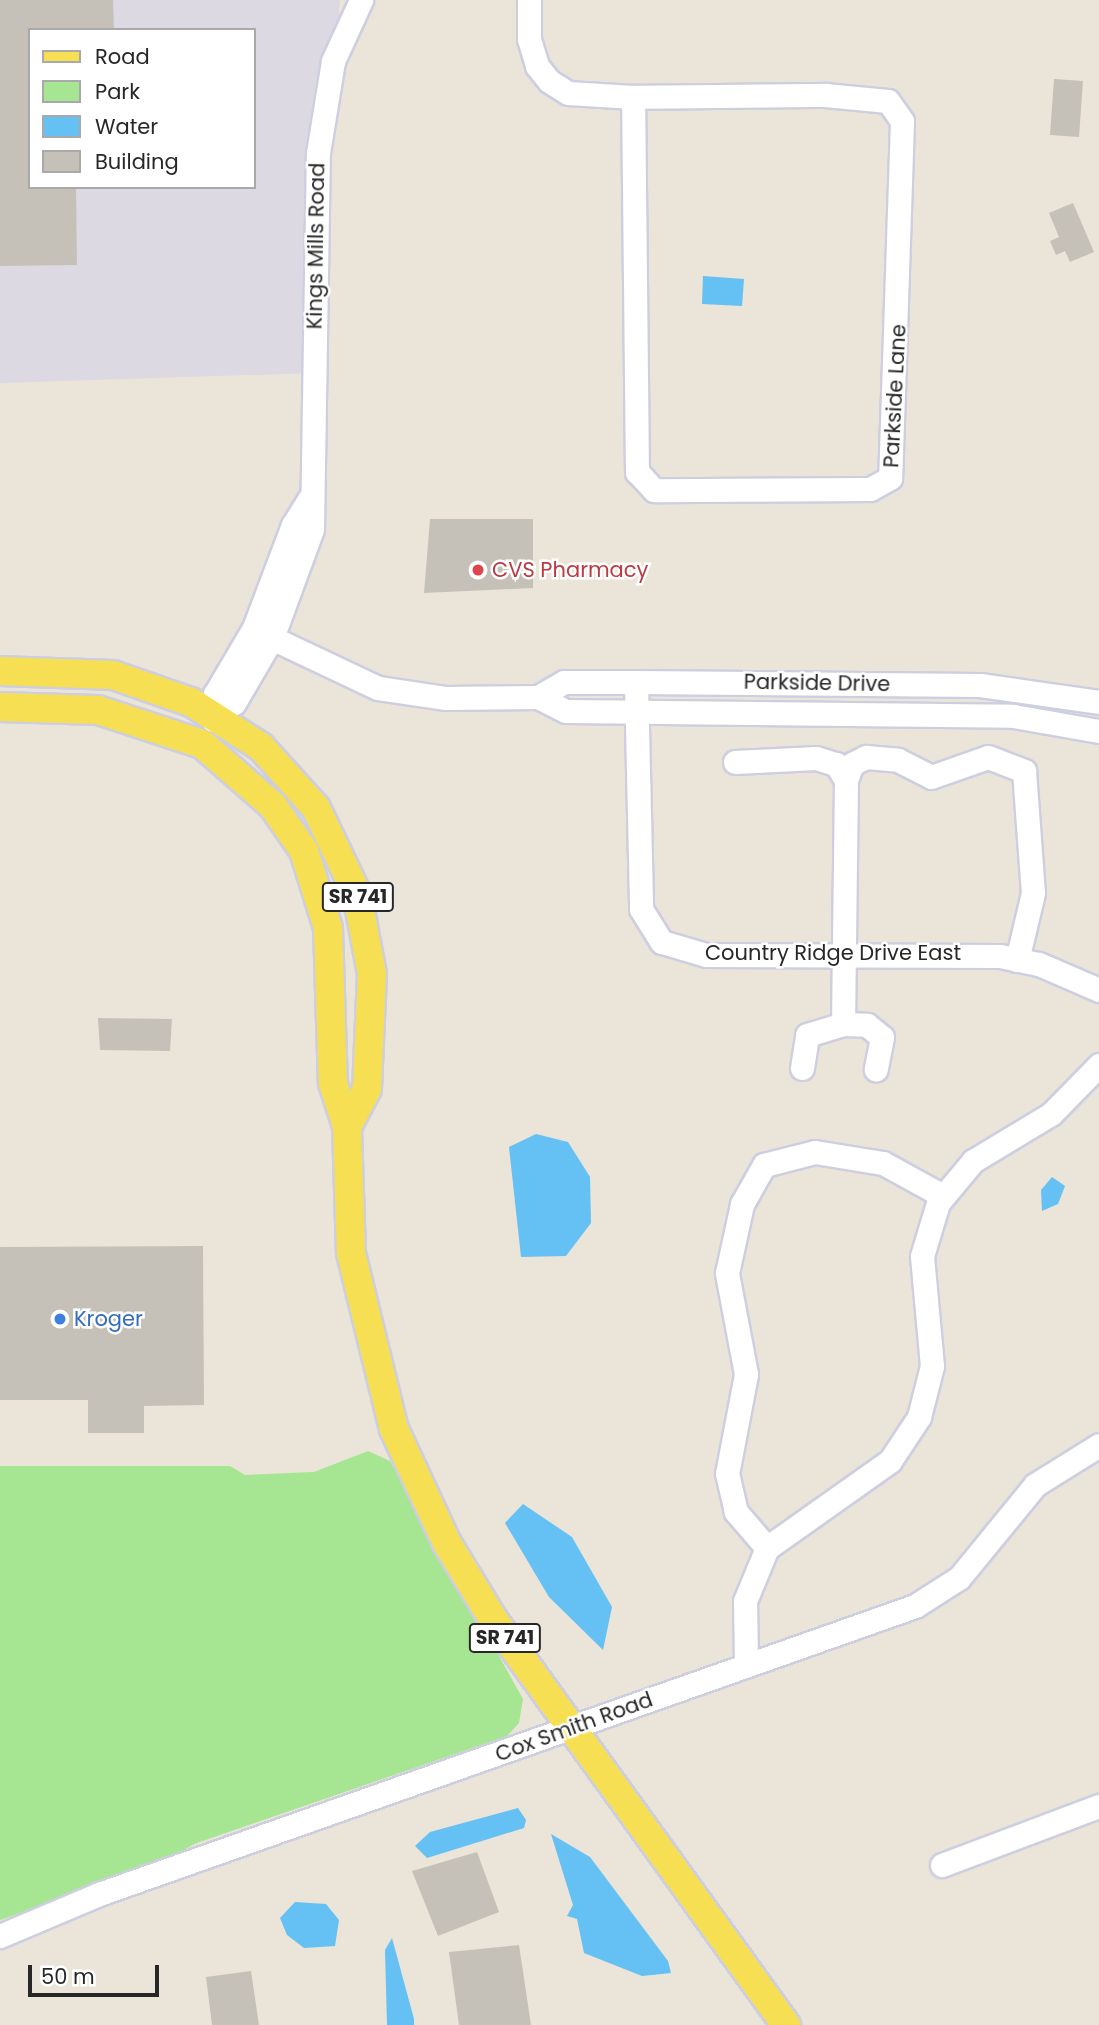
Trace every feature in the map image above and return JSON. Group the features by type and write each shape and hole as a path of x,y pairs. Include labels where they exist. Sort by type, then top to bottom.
{"main road":[{"name":"SR 741","path":"0,671 113,675 218,710 299,786 339,849 357,894 372,974 367,1088 347,1127"},
{"name":"SR 741","path":"0,707 98,710 202,744 273,806 312,871 328,928 333,1083 347,1127 351,1253 394,1429 447,1543 569,1729 786,2025"}],"street":[{"name":"Kings Mills Road","path":"218,710 234,703 272,638 312,529 309,499 318,153 333,61 360,0"},
{"name":"Parkside Lane","path":"530,0 529,39 537,66 549,81 568,93 633,97 868,96 896,109 902,121 895,463 882,486 654,490 643,483 637,472 633,97"},
{"name":"Kings Mills Road","path":"202,744 218,710 215,694 254,628 293,525 309,499"},
{"name":"Parkside Drive","path":"272,638 378,688 446,698 538,697 566,711 1013,716 1099,731"},
{"name":"Parkside Drive","path":"538,697 564,682 980,685 1099,702"},
{"name":"Country Ridge Drive East","path":"636,682 641,909 652,933 706,955 845,952 1017,960 1099,990"},
{"path":"843,1024 846,780 852,764 866,757 898,760 931,777 988,757 1024,771 1033,893 1017,960"},
{"path":"734,762 816,758 836,764 846,780"},
{"path":"802,1068 807,1035 843,1024 867,1025 882,1037 876,1069"},
{"path":"746,1663 745,1601 768,1548 890,1461 919,1417 932,1366 922,1255 943,1196 973,1161 1058,1108 1099,1065"},
{"path":"768,1548 736,1512 727,1474 746,1374 727,1273 742,1204 764,1165 816,1152 883,1163 943,1196"},
{"name":"Cox Smith Road","path":"0,1936 99,1894 569,1729 746,1663 915,1606 944,1589 992,1545 1035,1485 1099,1446"},
{"path":"942,1866 1099,1807"}],"shaded area":[{"path":"0,0 340,0 313,373 0,383"}],"green space":[{"path":"368,1451 390,1461 523,1699 519,1723 507,1736 194,1844 158,1866 0,1920 0,1466 230,1466 245,1475 314,1472"}],"water":[{"path":"703,276 744,279 742,306 702,304"},
{"path":"536,1134 568,1142 590,1177 591,1223 566,1256 521,1257 509,1147"},
{"path":"1052,1177 1065,1186 1058,1204 1042,1211 1041,1190"},
{"path":"523,1504 572,1537 612,1607 603,1650 549,1597 505,1523"},
{"path":"518,1808 526,1820 524,1828 427,1858 415,1846 430,1832"},
{"path":"551,1834 590,1857 668,1961 671,1973 642,1976 584,1953 577,1919 567,1916 573,1905"},
{"path":"295,1902 326,1904 339,1920 335,1946 304,1948 287,1935 280,1918"},
{"path":"392,1938 414,2025 387,2025 385,1950"}],"building":[{"path":"0,0 113,0 114,28 28,28 28,189 76,189 77,265 0,266"},
{"path":"1054,79 1083,81 1079,137 1050,135"},
{"path":"1073,203 1094,252 1070,262 1065,251 1056,255 1050,241 1059,237 1049,213"},
{"name":"CVS Pharmacy","path":"430,519 533,519 533,588 424,593"},
{"path":"98,1018 172,1019 170,1051 100,1050"},
{"path":"203,1246 204,1405 144,1406 144,1433 88,1433 88,1400 0,1400 0,1247"},
{"path":"477,1852 499,1912 438,1936 412,1871"},
{"path":"519,1945 531,2025 459,2025 449,1952"},
{"path":"251,1971 259,2025 212,2025 206,1977"}],"place":[{"name":"CVS Pharmacy","path":"478,570"},
{"name":"Kroger","path":"60,1319"}]}
